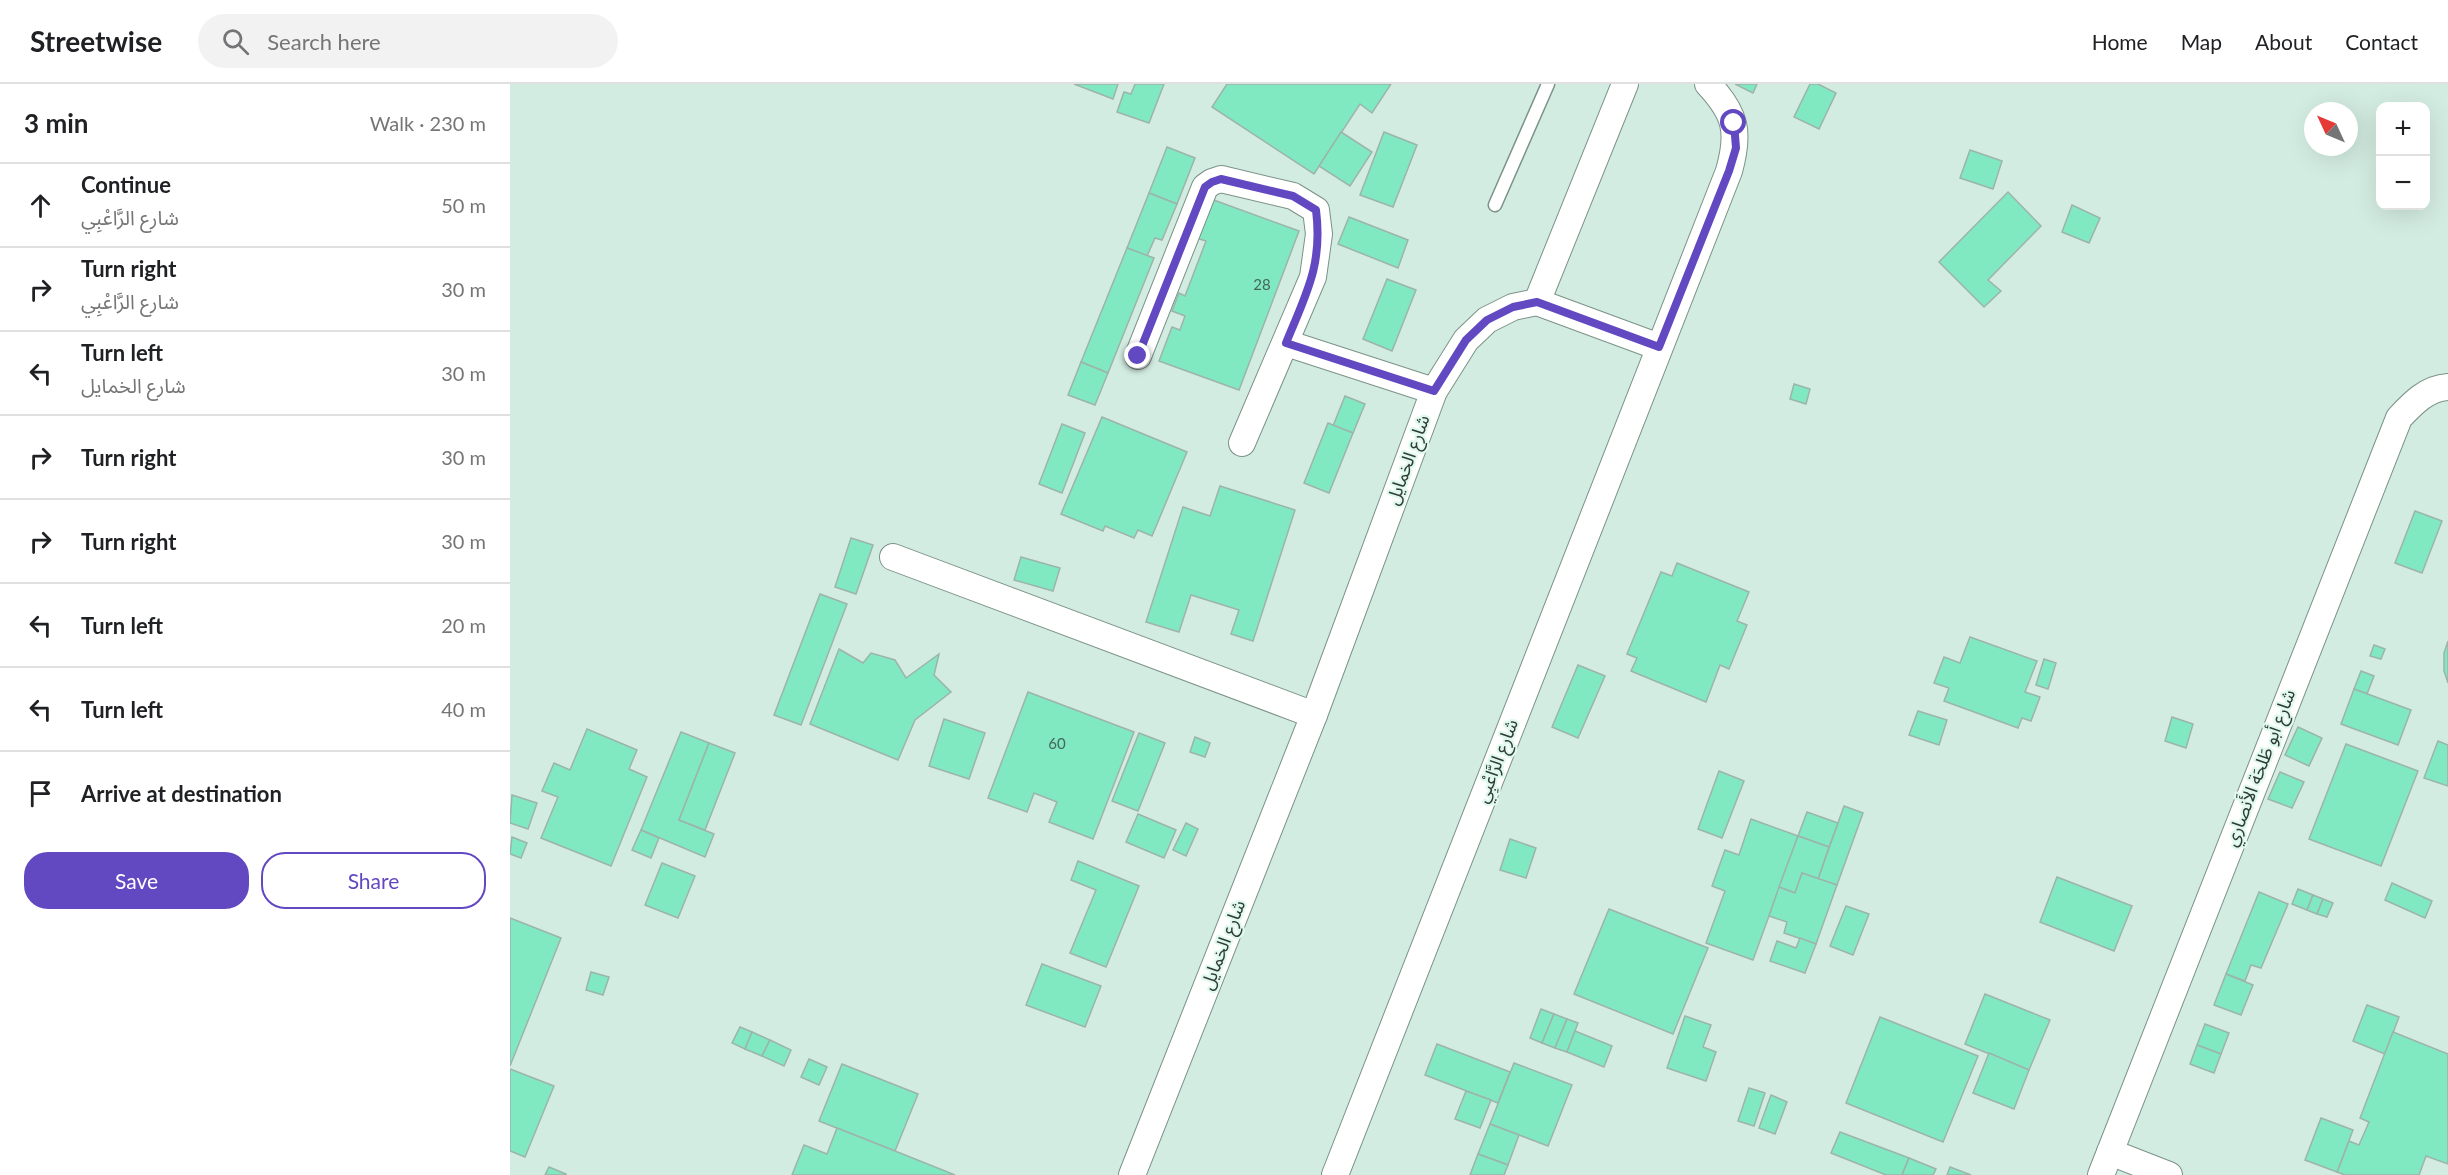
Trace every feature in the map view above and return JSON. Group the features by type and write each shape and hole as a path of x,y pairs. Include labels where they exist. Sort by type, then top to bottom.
{"street":[{"path":"1625,84 1537,302 1659,347"},
{"name":"شارع الرَّاعْبِي","path":"1335,1175 1729,171 1736,148 1734,123 1724,101 1708,84"},
{"path":"1138,356 1205,187 1221,179 1293,196 1316,210 1319,234 1313,277 1242,443"},
{"name":"شارع الخمايل","path":"1132,1175 1314,715 1434,391 1466,340 1487,320 1513,307 1537,302"},
{"path":"1286,343 1434,391"},
{"name":"شارع أبو طَلحَة الأَنصاري","path":"2105,1163 2399,417 2417,398 2442,387 2448,387"},
{"path":"893,557 1314,715"},
{"path":"2105,1163 2169,1175"}],"lane":[{"path":"1495,205 1548,84"}],"building":[{"path":"1074,84 1118,84 1113,99"},
{"path":"1135,84 1164,84 1149,123 1117,112 1124,92 1131,94"},
{"path":"1227,84 1391,84 1372,113 1360,104 1314,174 1212,107"},
{"path":"1735,84 1757,84 1753,93"},
{"path":"1810,84 1818,84 1836,93 1819,129 1794,117"},
{"path":"1341,132 1372,152 1350,186 1319,166"},
{"path":"1384,132 1417,145 1393,207 1360,195"},
{"path":"1167,147 1195,158 1177,204 1149,193"},
{"path":"1970,150 2002,161 1993,189 1960,178"},
{"path":"2008,192 2041,226 1988,280 2001,291 1984,307 1939,262"},
{"path":"1149,193 1177,204 1162,240 1155,238 1147,256 1127,248"},
{"path":"1211,199 1299,231 1239,390 1159,361 1172,327 1180,330 1185,316 1172,311 1179,293 1185,296 1206,241 1196,238"},
{"path":"2072,205 2100,218 2089,243 2062,232"},
{"path":"1349,217 1408,240 1398,268 1338,244"},
{"path":"1127,248 1154,258 1108,373 1081,362"},
{"path":"1387,279 1416,290 1392,351 1363,339"},
{"path":"1081,362 1108,373 1095,405 1068,395"},
{"path":"1794,384 1810,389 1806,404 1790,399"},
{"path":"1345,396 1365,404 1353,433 1333,426"},
{"path":"1102,417 1187,452 1152,536 1138,530 1134,538 1105,526 1103,531 1061,514"},
{"path":"1328,423 1353,433 1329,493 1304,483"},
{"path":"1062,424 1085,433 1062,493 1039,484"},
{"path":"1220,486 1295,510 1253,641 1231,634 1239,610 1191,595 1179,632 1146,622 1183,507 1210,516"},
{"path":"2415,511 2442,521 2422,573 2395,563"},
{"path":"851,538 873,545 856,594 835,587"},
{"path":"1021,557 1060,568 1053,591 1014,580"},
{"path":"1677,563 1749,592 1737,621 1747,625 1729,669 1720,665 1706,702 1631,671 1637,658 1627,654 1661,572 1672,576"},
{"path":"820,594 847,604 801,725 774,715"},
{"path":"1970,637 2037,661 2025,692 2040,697 2031,721 2022,718 2018,728 1944,701 1949,688 1934,683 1944,657 1960,663"},
{"path":"2448,641 2448,683 2444,671 2444,653"},
{"path":"2374,645 2385,649 2381,659 2370,656"},
{"path":"839,649 863,663 871,653 895,660 906,678 939,654 934,675 951,692 915,720 898,760 810,724"},
{"path":"2044,659 2056,663 2048,689 2036,685"},
{"path":"1578,665 1605,676 1578,738 1552,727"},
{"path":"2361,671 2374,676 2367,694 2354,689"},
{"path":"2354,689 2411,710 2398,745 2341,724"},
{"path":"1028,692 1134,732 1093,839 1049,822 1057,802 1034,793 1027,812 988,798"},
{"path":"1918,711 1947,720 1939,745 1909,735"},
{"path":"2172,717 2193,724 2186,748 2165,741"},
{"path":"944,719 985,733 969,779 929,766"},
{"path":"2298,727 2322,738 2309,766 2285,755"},
{"path":"587,729 637,750 629,769 647,777 611,866 541,838 558,797 542,791 554,763 570,770"},
{"path":"681,732 709,743 679,820 714,834 705,857 641,830"},
{"path":"1139,733 1165,743 1138,811 1112,801"},
{"path":"1195,737 1210,743 1205,757 1190,752"},
{"path":"2438,741 2448,745 2448,786 2424,778"},
{"path":"709,743 735,753 705,830 679,820"},
{"path":"2346,744 2418,771 2381,866 2309,839"},
{"path":"1719,771 1744,781 1722,838 1698,829"},
{"path":"2280,772 2304,782 2292,808 2268,799"},
{"path":"512,795 537,803 528,829 510,823"},
{"path":"1844,806 1863,813 1837,885 1818,879"},
{"path":"1807,812 1838,823 1829,847 1798,836"},
{"path":"1138,814 1176,830 1164,858 1126,842"},
{"path":"1751,819 1798,836 1753,960 1706,943 1725,891 1712,886 1725,850 1739,855"},
{"path":"1186,823 1198,829 1186,856 1173,850"},
{"path":"641,830 659,838 651,858 632,850"},
{"path":"1798,836 1829,847 1818,879 1802,873 1795,893 1779,887"},
{"path":"512,837 527,843 521,858 510,854"},
{"path":"1510,839 1536,848 1526,878 1500,870"},
{"path":"1078,861 1139,886 1106,967 1070,953 1096,890 1071,880"},
{"path":"662,863 695,876 678,918 645,905"},
{"path":"1802,873 1837,885 1816,944 1784,933 1787,922 1769,916 1779,887 1795,893"},
{"path":"2057,877 2132,906 2114,951 2040,922"},
{"path":"2392,883 2432,901 2425,918 2385,900"},
{"path":"2298,889 2313,895 2307,910 2292,904"},
{"path":"2259,892 2288,904 2261,968 2251,965 2245,981 2226,974"},
{"path":"2313,895 2323,899 2317,914 2307,910"},
{"path":"2323,899 2333,903 2327,917 2317,914"},
{"path":"1846,906 1869,914 1853,955 1830,946"},
{"path":"1609,909 1708,948 1673,1034 1574,994"},
{"path":"510,918 561,938 510,1066"},
{"path":"1800,938 1816,944 1805,973 1770,961 1777,941 1796,948"},
{"path":"1042,964 1101,986 1085,1027 1026,1005"},
{"path":"591,972 609,977 603,995 586,990"},
{"path":"2226,974 2253,985 2241,1015 2214,1005"},
{"path":"1985,994 2050,1020 2029,1070 1965,1044"},
{"path":"2367,1005 2399,1017 2385,1054 2353,1041"},
{"path":"1541,1009 1554,1014 1542,1043 1530,1038"},
{"path":"1554,1014 1567,1019 1555,1048 1542,1043"},
{"path":"1685,1016 1711,1025 1703,1047 1716,1052 1706,1081 1667,1068"},
{"path":"1880,1017 1978,1056 1943,1142 1846,1103"},
{"path":"1567,1019 1578,1023 1567,1052 1555,1048"},
{"path":"2205,1024 2229,1033 2221,1054 2197,1045"},
{"path":"740,1027 752,1032 745,1049 732,1043"},
{"path":"1575,1031 1612,1046 1604,1067 1567,1052"},
{"path":"752,1032 770,1040 762,1056 745,1049"},
{"path":"2393,1032 2448,1054 2448,1164 2426,1156 2419,1175 2345,1175 2337,1172 2349,1141 2359,1145 2369,1122 2360,1118"},
{"path":"770,1040 791,1050 784,1066 762,1056"},
{"path":"1437,1044 1510,1072 1498,1103 1425,1075"},
{"path":"2197,1045 2221,1054 2214,1073 2190,1064"},
{"path":"1989,1053 2029,1070 2014,1109 1973,1093"},
{"path":"809,1059 827,1067 819,1085 801,1077"},
{"path":"1514,1063 1572,1085 1548,1146 1490,1124"},
{"path":"842,1064 918,1094 895,1151 819,1121"},
{"path":"510,1069 554,1086 525,1157 510,1151"},
{"path":"1749,1088 1765,1093 1754,1126 1738,1121"},
{"path":"1466,1091 1491,1100 1480,1128 1455,1119"},
{"path":"1771,1095 1787,1102 1775,1134 1759,1128"},
{"path":"2321,1118 2353,1130 2337,1172 2305,1160"},
{"path":"1490,1124 1519,1135 1508,1165 1478,1154"},
{"path":"837,1128 955,1175 792,1175 804,1145 827,1154"},
{"path":"1840,1132 1909,1158 1902,1175 1886,1175 1831,1153"},
{"path":"1478,1154 1508,1165 1504,1175 1470,1175"},
{"path":"1909,1158 1936,1169 1933,1175 1902,1175"},
{"path":"549,1167 566,1174 566,1175 545,1175"},
{"path":"1950,1167 1971,1175 1947,1175"}],"route":[{"path":"1138,356 1205,187 1221,179 1293,196 1316,210 1319,234 1313,277 1286,343 1434,391 1466,340 1487,320 1513,307 1537,302 1659,347 1729,171 1736,148 1734,123"}]}
